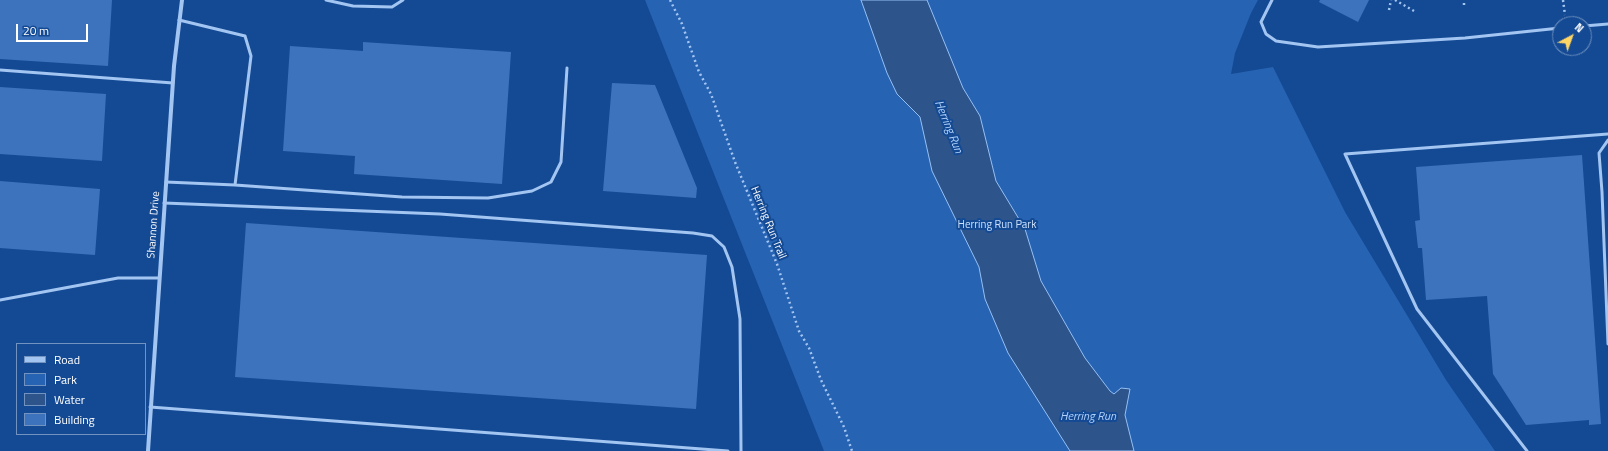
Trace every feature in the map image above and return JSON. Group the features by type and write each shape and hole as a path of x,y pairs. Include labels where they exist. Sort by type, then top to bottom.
{"street":[{"name":"Shannon Drive","path":"148,451 173,83 182,0"}],"lane":[{"path":"326,0 353,6 392,7 403,0"},
{"path":"1272,0 1261,22 1266,34 1276,41 1318,47 1465,38 1552,29"},
{"path":"179,20 245,36 251,56 235,185"},
{"path":"1592,25 1608,24"},
{"path":"166,182 235,185 402,197 488,198 532,191 551,182 561,162 567,68"},
{"path":"0,70 173,83"},
{"path":"1527,451 1417,309 1345,154 1608,134"},
{"path":"1608,140 1599,153 1608,344"},
{"path":"164,203 440,214 693,233 712,236 724,247 732,267 740,319 741,451"},
{"path":"0,300 118,278 159,278"},
{"path":"150,407 728,451"}],"path":[{"name":"Herring Run Trail","path":"670,0 682,24 699,72 711,94 735,162 777,264 799,331 809,348 821,380 844,427 852,451"},
{"path":"1389,10 1391,0"},
{"path":"1395,0 1414,11"},
{"path":"1563,0 1565,16"}],"green space":[{"name":"Herring Run Park","path":"645,0 1258,0 1251,13 1235,53 1231,74 1273,67 1345,212 1446,380 1495,451 824,451"}],"water":[{"name":"Herring Run","path":"861,0 927,0 963,88 980,116 996,181 1025,229 1041,281 1085,358 1110,391 1114,394 1121,388 1130,389 1125,415 1134,451 1070,451 1008,353 985,299 979,267 932,171 920,117 897,94 887,73"}],"building":[{"path":"0,0 112,0 108,66 0,59"},
{"path":"1320,0 1369,0 1358,22 1319,2"},
{"path":"363,42 511,52 502,184 354,174 355,156 283,151 290,46 363,51"},
{"path":"612,83 655,85 697,188 696,198 603,191"},
{"path":"0,87 106,94 102,161 0,154"},
{"path":"1582,155 1601,424 1589,425 1589,420 1526,425 1493,374 1487,296 1426,300 1422,248 1418,248 1415,221 1420,220 1416,167"},
{"path":"0,181 100,189 95,255 0,248"},
{"path":"246,223 707,255 696,409 235,377"}]}
